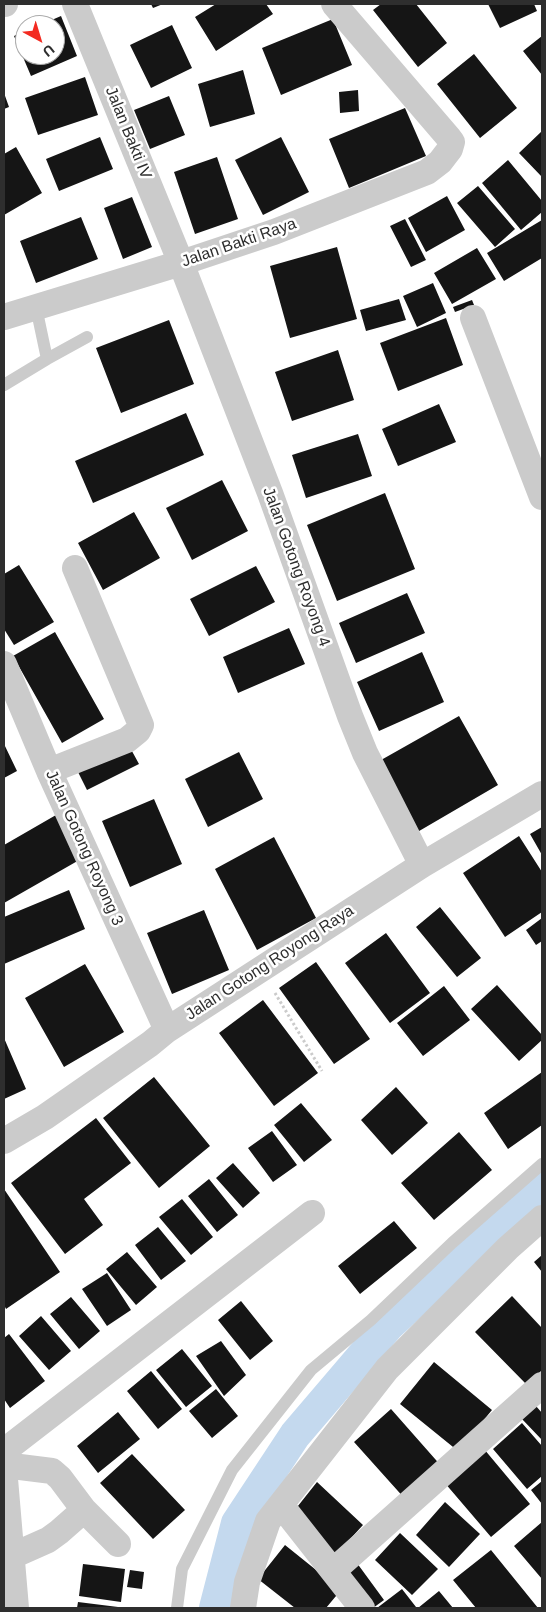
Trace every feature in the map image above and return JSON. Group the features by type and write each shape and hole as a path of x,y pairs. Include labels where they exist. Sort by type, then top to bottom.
{"street":[{"name":"Jalan Bakti IV","path":"75,4 181,263"},
{"name":"Jalan Bakti Raya","path":"6,311 36,307 181,263 274,232 427,172 440,162 450,149 452,142 334,4"},
{"name":"Jalan Gotong Royong 4","path":"181,263 270,493 350,716 365,753 422,865"},
{"path":"473,318 542,497"},
{"path":"49,771 127,740 141,725 75,568"},
{"name":"Jalan Gotong Royong 3","path":"4,664 49,771 167,1030"},
{"name":"Jalan Gotong Royong Raya","path":"4,1141 46,1116 150,1044 167,1030 260,969 422,865 542,794"},
{"path":"4,1451 312,1213"},
{"path":"243,1608 247,1582 261,1540 268,1521 280,1505 387,1369 508,1248 542,1218"},
{"path":"333,1572 542,1385"},
{"path":"16,1608 4,1466 52,1471 60,1478 84,1510 118,1544"},
{"path":"280,1505 362,1608"},
{"path":"12,1556 48,1540 84,1510"}],"lane":[{"path":"36,307 47,359"},
{"path":"4,385 87,337"},
{"path":"177,1608 182,1569 232,1470 311,1370 371,1320 452,1243 542,1164"}],"path":[{"path":"260,969 322,1071"}],"building":[{"path":"151,4 163,4 153,8"},
{"path":"216,4 266,4 273,14 216,51 195,17"},
{"path":"381,4 416,4 447,43 418,67 373,10"},
{"path":"488,4 534,4 537,11 500,28"},
{"path":"333,19 352,65 281,95 262,48"},
{"path":"172,25 192,68 151,88 130,45"},
{"path":"65,26 77,56 65,61"},
{"path":"542,36 542,75 523,51"},
{"path":"474,54 517,108 480,138 437,84"},
{"path":"26,65 56,65 31,76"},
{"path":"243,70 255,114 210,127 198,84"},
{"path":"85,77 98,115 38,135 25,98"},
{"path":"358,90 359,111 340,113 339,92"},
{"path":"4,93 9,107 4,109"},
{"path":"169,96 185,135 150,149 134,110"},
{"path":"405,108 426,156 349,188 329,139"},
{"path":"542,131 542,177 519,153"},
{"path":"100,137 113,169 59,191 46,159"},
{"path":"281,137 309,192 263,215 235,160"},
{"path":"16,147 42,193 4,215 4,154"},
{"path":"217,157 238,219 195,234 174,172"},
{"path":"508,160 542,201 542,212 521,230 482,183"},
{"path":"478,186 515,229 495,247 457,203"},
{"path":"447,196 465,230 426,252 408,218"},
{"path":"132,197 152,247 123,259 104,208"},
{"path":"81,217 98,259 36,283 20,241"},
{"path":"405,219 426,260 411,267 390,226"},
{"path":"542,220 542,258 504,281 487,253"},
{"path":"337,247 357,319 290,338 270,266"},
{"path":"477,248 496,279 452,304 434,273"},
{"path":"433,283 446,313 417,327 403,296"},
{"path":"399,299 406,320 366,331 360,310"},
{"path":"472,300 474,305 455,312 453,307"},
{"path":"446,318 463,365 398,391 380,343"},
{"path":"169,320 194,384 121,413 96,348"},
{"path":"338,350 354,400 292,421 275,372"},
{"path":"439,404 456,442 398,466 382,429"},
{"path":"186,413 204,455 93,503 75,461"},
{"path":"358,434 372,476 306,498 292,455"},
{"path":"222,480 248,531 192,560 166,508"},
{"path":"385,493 415,569 337,601 307,525"},
{"path":"134,512 160,558 103,590 78,543"},
{"path":"19,565 54,622 14,645 4,629 4,574"},
{"path":"256,566 275,602 209,636 190,599"},
{"path":"407,593 425,633 356,663 339,623"},
{"path":"289,628 305,664 238,693 223,657"},
{"path":"55,632 104,719 62,743 13,656"},
{"path":"422,652 444,702 379,731 357,682"},
{"path":"459,716 498,785 414,834 374,764"},
{"path":"127,742 139,764 87,790 76,768"},
{"path":"4,744 17,771 4,778"},
{"path":"239,752 263,799 208,827 185,779"},
{"path":"154,799 182,864 130,887 102,821"},
{"path":"56,815 81,859 4,903 4,845"},
{"path":"542,827 542,855 530,834"},
{"path":"519,836 542,872 542,912 505,937 463,873"},
{"path":"274,837 316,918 257,950 215,869"},
{"path":"69,890 85,929 4,964 4,917"},
{"path":"440,907 481,958 457,977 416,927"},
{"path":"204,910 229,970 172,994 147,933"},
{"path":"542,918 542,941 536,945 526,930"},
{"path":"386,933 430,993 390,1023 345,963"},
{"path":"316,962 370,1039 334,1064 279,988"},
{"path":"85,964 124,1032 64,1067 25,998"},
{"path":"497,985 542,1035 542,1040 519,1061 471,1009"},
{"path":"444,986 470,1020 423,1056 397,1023"},
{"path":"263,1000 318,1073 274,1106 219,1033"},
{"path":"4,1038 26,1089 4,1099"},
{"path":"542,1072 542,1125 508,1149 484,1113"},
{"path":"154,1077 210,1146 159,1188 103,1118"},
{"path":"396,1087 428,1123 392,1155 361,1120"},
{"path":"301,1103 332,1140 304,1162 274,1125"},
{"path":"96,1118 131,1163 84,1199 103,1225 65,1254 11,1183"},
{"path":"272,1131 297,1165 273,1182 248,1148"},
{"path":"459,1132 492,1170 434,1220 401,1183"},
{"path":"233,1163 260,1193 243,1208 216,1178"},
{"path":"209,1179 238,1215 217,1232 188,1196"},
{"path":"4,1189 60,1272 6,1309 4,1305"},
{"path":"182,1199 213,1237 191,1255 159,1217"},
{"path":"394,1221 417,1248 360,1294 338,1266"},
{"path":"158,1227 186,1261 161,1280 135,1245"},
{"path":"127,1252 157,1287 136,1305 106,1269"},
{"path":"542,1255 542,1272 534,1262"},
{"path":"107,1273 131,1310 107,1326 82,1289"},
{"path":"512,1296 542,1328 542,1370 527,1385 475,1332"},
{"path":"71,1297 100,1331 79,1349 50,1314"},
{"path":"241,1301 273,1341 250,1360 218,1320"},
{"path":"41,1316 71,1351 49,1370 19,1336"},
{"path":"9,1334 45,1381 10,1408 4,1399 4,1338"},
{"path":"221,1341 246,1375 224,1396 196,1356"},
{"path":"182,1349 212,1386 186,1407 156,1370"},
{"path":"434,1362 492,1410 458,1451 400,1404"},
{"path":"151,1371 182,1409 158,1429 127,1391"},
{"path":"216,1389 238,1416 212,1438 189,1411"},
{"path":"536,1406 542,1413 542,1440 522,1419"},
{"path":"391,1409 443,1468 406,1500 354,1442"},
{"path":"118,1412 140,1439 98,1473 77,1446"},
{"path":"522,1423 542,1446 542,1476 527,1489 493,1449"},
{"path":"484,1449 530,1504 491,1537 444,1482"},
{"path":"132,1454 185,1510 153,1539 100,1483"},
{"path":"542,1481 542,1504 531,1490"},
{"path":"317,1482 363,1525 331,1560 290,1516"},
{"path":"445,1502 480,1534 449,1567 416,1535"},
{"path":"542,1522 542,1579 514,1546"},
{"path":"400,1533 438,1569 412,1595 375,1560"},
{"path":"285,1545 341,1590 326,1608 295,1608 258,1579"},
{"path":"491,1550 538,1608 476,1608 453,1580"},
{"path":"354,1559 384,1600 373,1608 338,1571"},
{"path":"83,1564 125,1569 121,1602 79,1596"},
{"path":"130,1570 144,1572 142,1589 127,1587"},
{"path":"402,1589 416,1607 377,1608"},
{"path":"439,1591 453,1608 418,1608"},
{"path":"78,1602 118,1607 118,1608 77,1608"}],"waterway":[{"path":"215,1608 237,1523 295,1435 388,1326 542,1183"}]}
